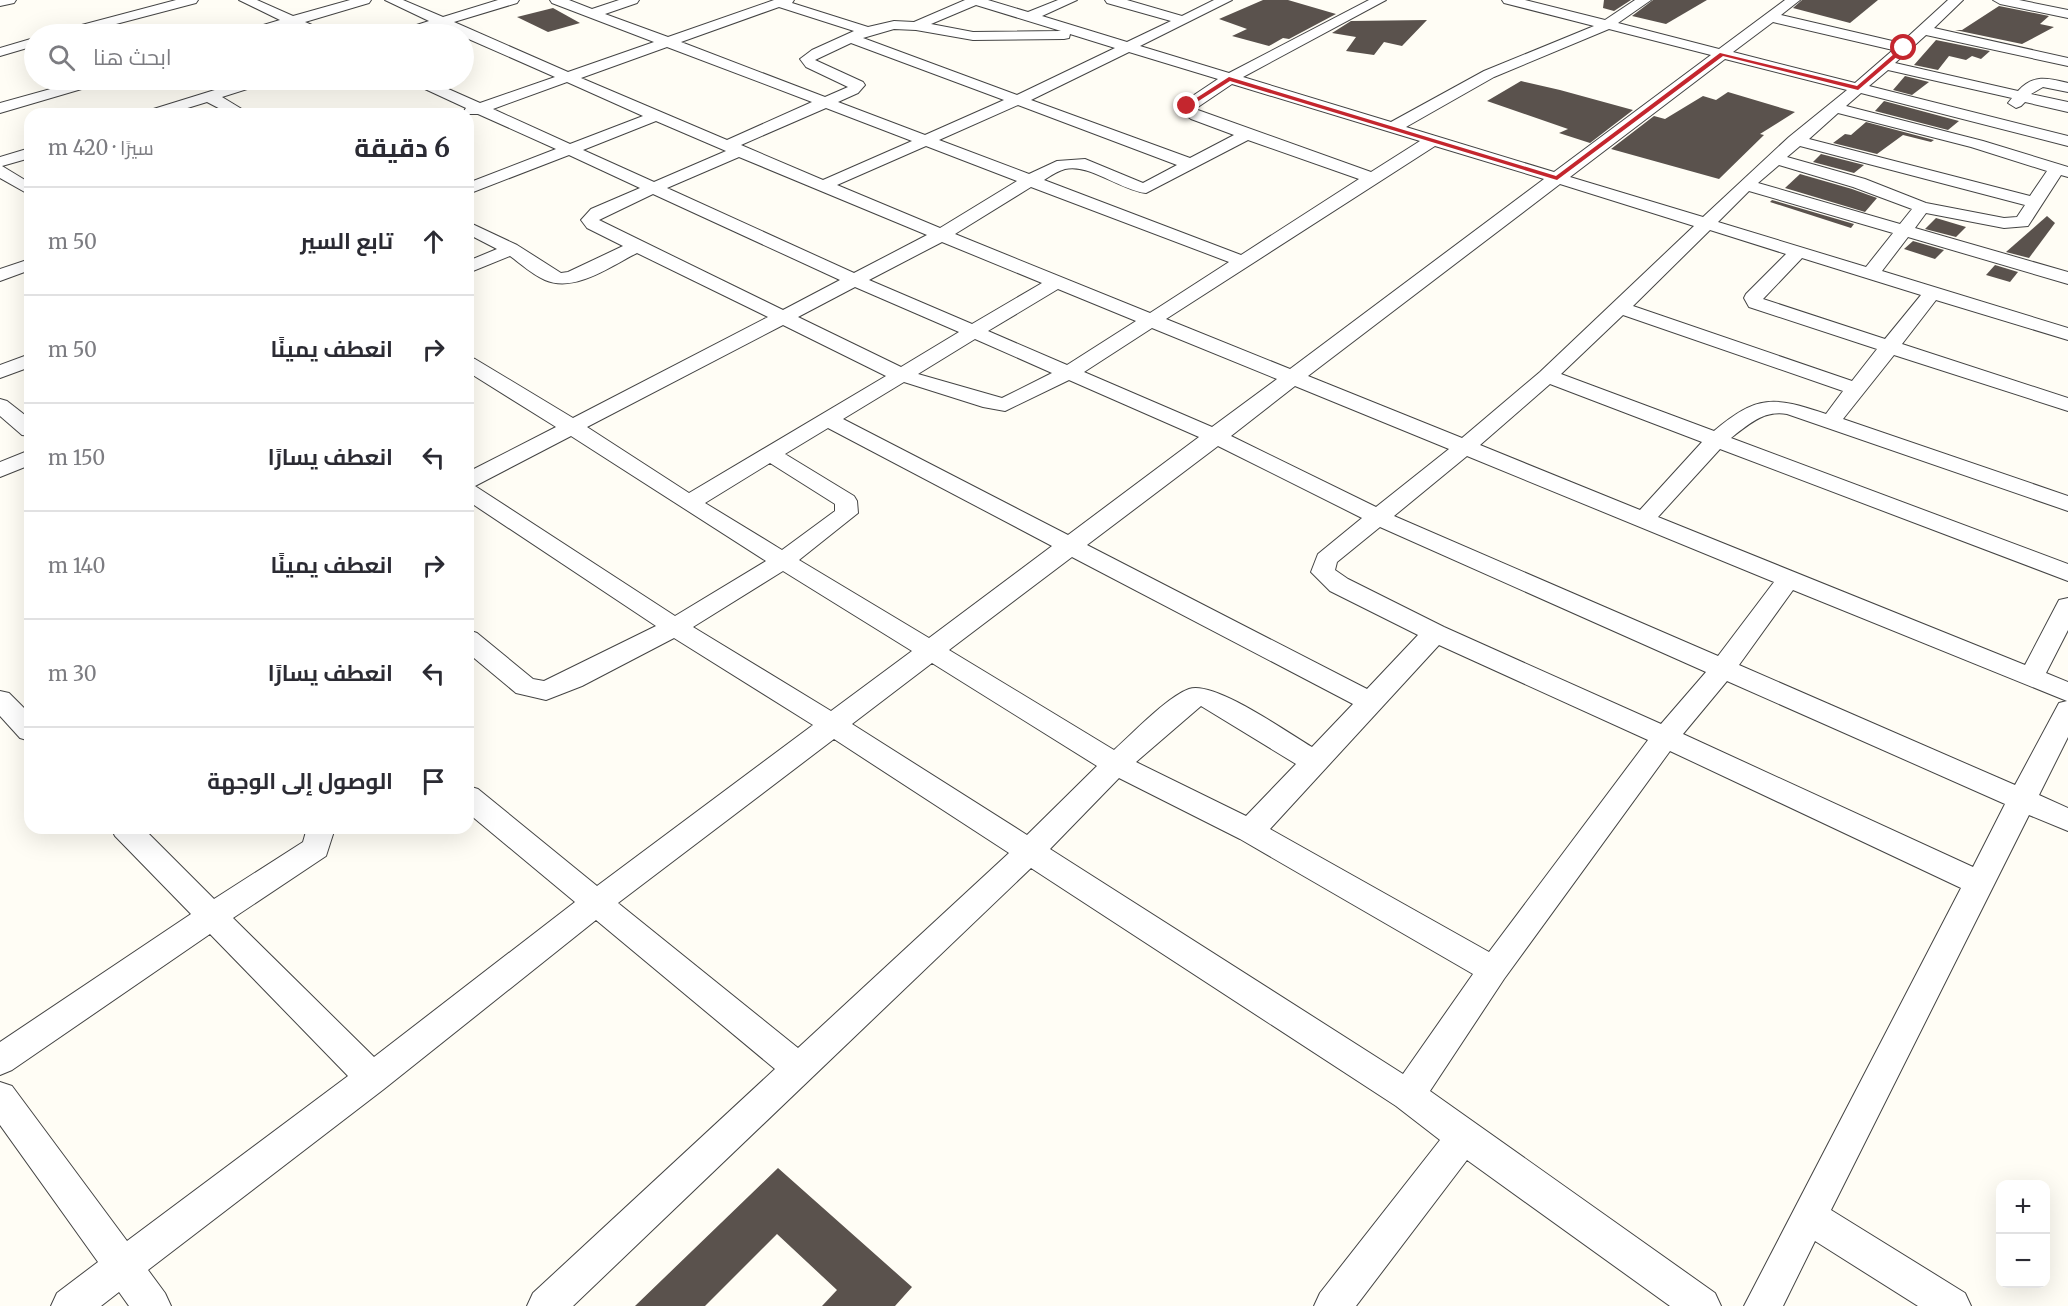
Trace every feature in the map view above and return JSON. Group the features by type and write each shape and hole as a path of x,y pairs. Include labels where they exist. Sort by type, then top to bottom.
{"street":[{"path":"0,2 9,0"},
{"path":"130,0 153,10"},
{"path":"101,24 191,0"},
{"path":"246,0 300,24"},
{"path":"283,24 364,0"},
{"path":"392,0 447,24"},
{"path":"436,24 512,0"},
{"path":"557,0 1244,262"},
{"path":"916,26 975,0 2068,334"},
{"path":"1028,17 1070,0"},
{"path":"1112,0 1182,20"},
{"path":"824,185 1018,100 1225,0"},
{"path":"1371,178 1245,135 1188,111 1187,106 1229,79 1376,0"},
{"path":"1509,0 2068,141"},
{"path":"1619,0 1641,2"},
{"path":"70,1306 372,1078 595,904 1793,0"},
{"path":"1956,0 1886,65 1837,108 1795,140 1746,185 1708,224 1547,376 1466,446 1326,559 1323,572 1340,585 1435,633 1979,883"},
{"path":"2000,0 2068,14"},
{"path":"593,13 624,1"},
{"path":"474,110 783,2 867,31"},
{"path":"1392,128 1489,74 1607,25 1641,2"},
{"path":"1770,17 1904,48"},
{"path":"1086,34 973,36 916,26 894,25 867,31 807,59 811,64 858,85 854,90 597,213 590,220 593,224 901,375 990,404 1005,405 1070,372 1431,141"},
{"path":"1924,30 2068,62"},
{"path":"474,36 656,116 1056,282 1466,446 2068,692"},
{"path":"852,39 1191,164"},
{"path":"0,52 24,45"},
{"path":"1886,65 2068,107"},
{"path":"1977,144 2000,123 2031,83 2039,82 2068,88"},
{"path":"0,108 62,90"},
{"path":"171,108 228,90"},
{"path":"435,90 467,108"},
{"path":"208,96 231,108"},
{"path":"1775,159 1859,183 1922,207 2015,224 2022,222 2062,170 1977,144 1837,108"},
{"path":"474,112 570,149 970,332 1070,372 1215,436 1379,518 2068,820"},
{"path":"474,187 656,116"},
{"path":"474,478 941,234 1030,180 1063,164 1085,164 1136,187 1146,188 1245,135"},
{"path":"1795,140 2036,203"},
{"path":"0,162 24,155"},
{"path":"1859,183 1881,163"},
{"path":"0,171 24,186"},
{"path":"1746,185 2068,278"},
{"path":"1870,274 1922,207"},
{"path":"474,230 511,249 550,276 560,279 573,278 639,245"},
{"path":"474,265 511,249"},
{"path":"1798,252 1753,298 1756,303 2068,405"},
{"path":"0,275 24,266"},
{"path":"689,502 1056,282"},
{"path":"1830,422 1932,293"},
{"path":"1620,308 1856,389"},
{"path":"0,372 24,362"},
{"path":"474,367 689,502 1116,764 1250,831 1493,970"},
{"path":"1547,376 2068,573"},
{"path":"0,405 24,425"},
{"path":"1644,519 1716,439 1756,411 1772,406 1792,409 2068,504"},
{"path":"828,420 1371,703"},
{"path":"474,644 525,687 546,691 573,680 675,627 784,560 847,513 846,501 770,454"},
{"path":"0,470 24,460"},
{"path":"474,495 675,627 833,725 1408,1095 1463,1137 1702,1306"},
{"path":"1408,1095 1493,970 1665,737 1723,669 1789,578"},
{"path":"2031,678 2068,606"},
{"path":"1250,831 1316,763 1435,633"},
{"path":"546,1306 1029,852 1116,764 1188,701 1198,696 1213,700 1316,763"},
{"path":"1763,1306 2068,710"},
{"path":"474,802 595,904 799,1069"},
{"path":"131,834 372,1078"},
{"path":"0,1059 212,915 316,848 320,834"},
{"path":"0,1097 152,1306"},
{"path":"1333,1306 1463,1137"},
{"path":"1809,1217 1952,1306"}],"building":[{"path":"1263,0 1288,0 1336,14 1289,39 1283,38 1269,46 1232,36 1247,29 1219,19"},
{"path":"1604,0 1631,0 1614,11 1603,8"},
{"path":"1653,0 1707,0 1666,24 1632,16"},
{"path":"1802,0 1878,0 1850,23 1793,8"},
{"path":"1999,6 2049,16 2040,24 2054,27 2022,44 1955,30 1962,30"},
{"path":"553,8 580,23 548,32 517,17"},
{"path":"1427,20 1402,46 1384,42 1374,55 1346,51 1356,37 1332,33 1351,21"},
{"path":"1936,40 1990,51 1981,59 1972,56 1966,60 1949,56 1938,70 1914,65"},
{"path":"1905,76 1929,82 1912,95 1893,90"},
{"path":"1521,81 1633,110 1590,143 1559,133 1568,129 1487,101"},
{"path":"1728,92 1795,112 1760,134 1764,135 1719,179 1611,149 1654,116 1665,119 1703,96 1716,100"},
{"path":"1884,101 1959,121 1948,130 1875,111"},
{"path":"1866,122 1934,140 1931,142 1903,135 1877,154 1833,143 1845,134 1851,135"},
{"path":"1821,154 1864,165 1854,173 1813,162"},
{"path":"1800,174 1877,198 1865,212 1785,188"},
{"path":"1772,200 1854,224 1851,228 1770,202"},
{"path":"2047,216 2055,223 2029,258 2006,252"},
{"path":"1936,218 1966,227 1956,237 1925,229"},
{"path":"1913,241 1944,250 1935,259 1904,249"},
{"path":"1995,265 2018,272 2010,282 1986,275"},
{"path":"778,1168 912,1287 895,1306 822,1306 837,1290 777,1234 705,1306 635,1306"}],"route":[{"path":"1187,106 1229,79 1557,178 1722,54 1858,88 1904,48"}]}
